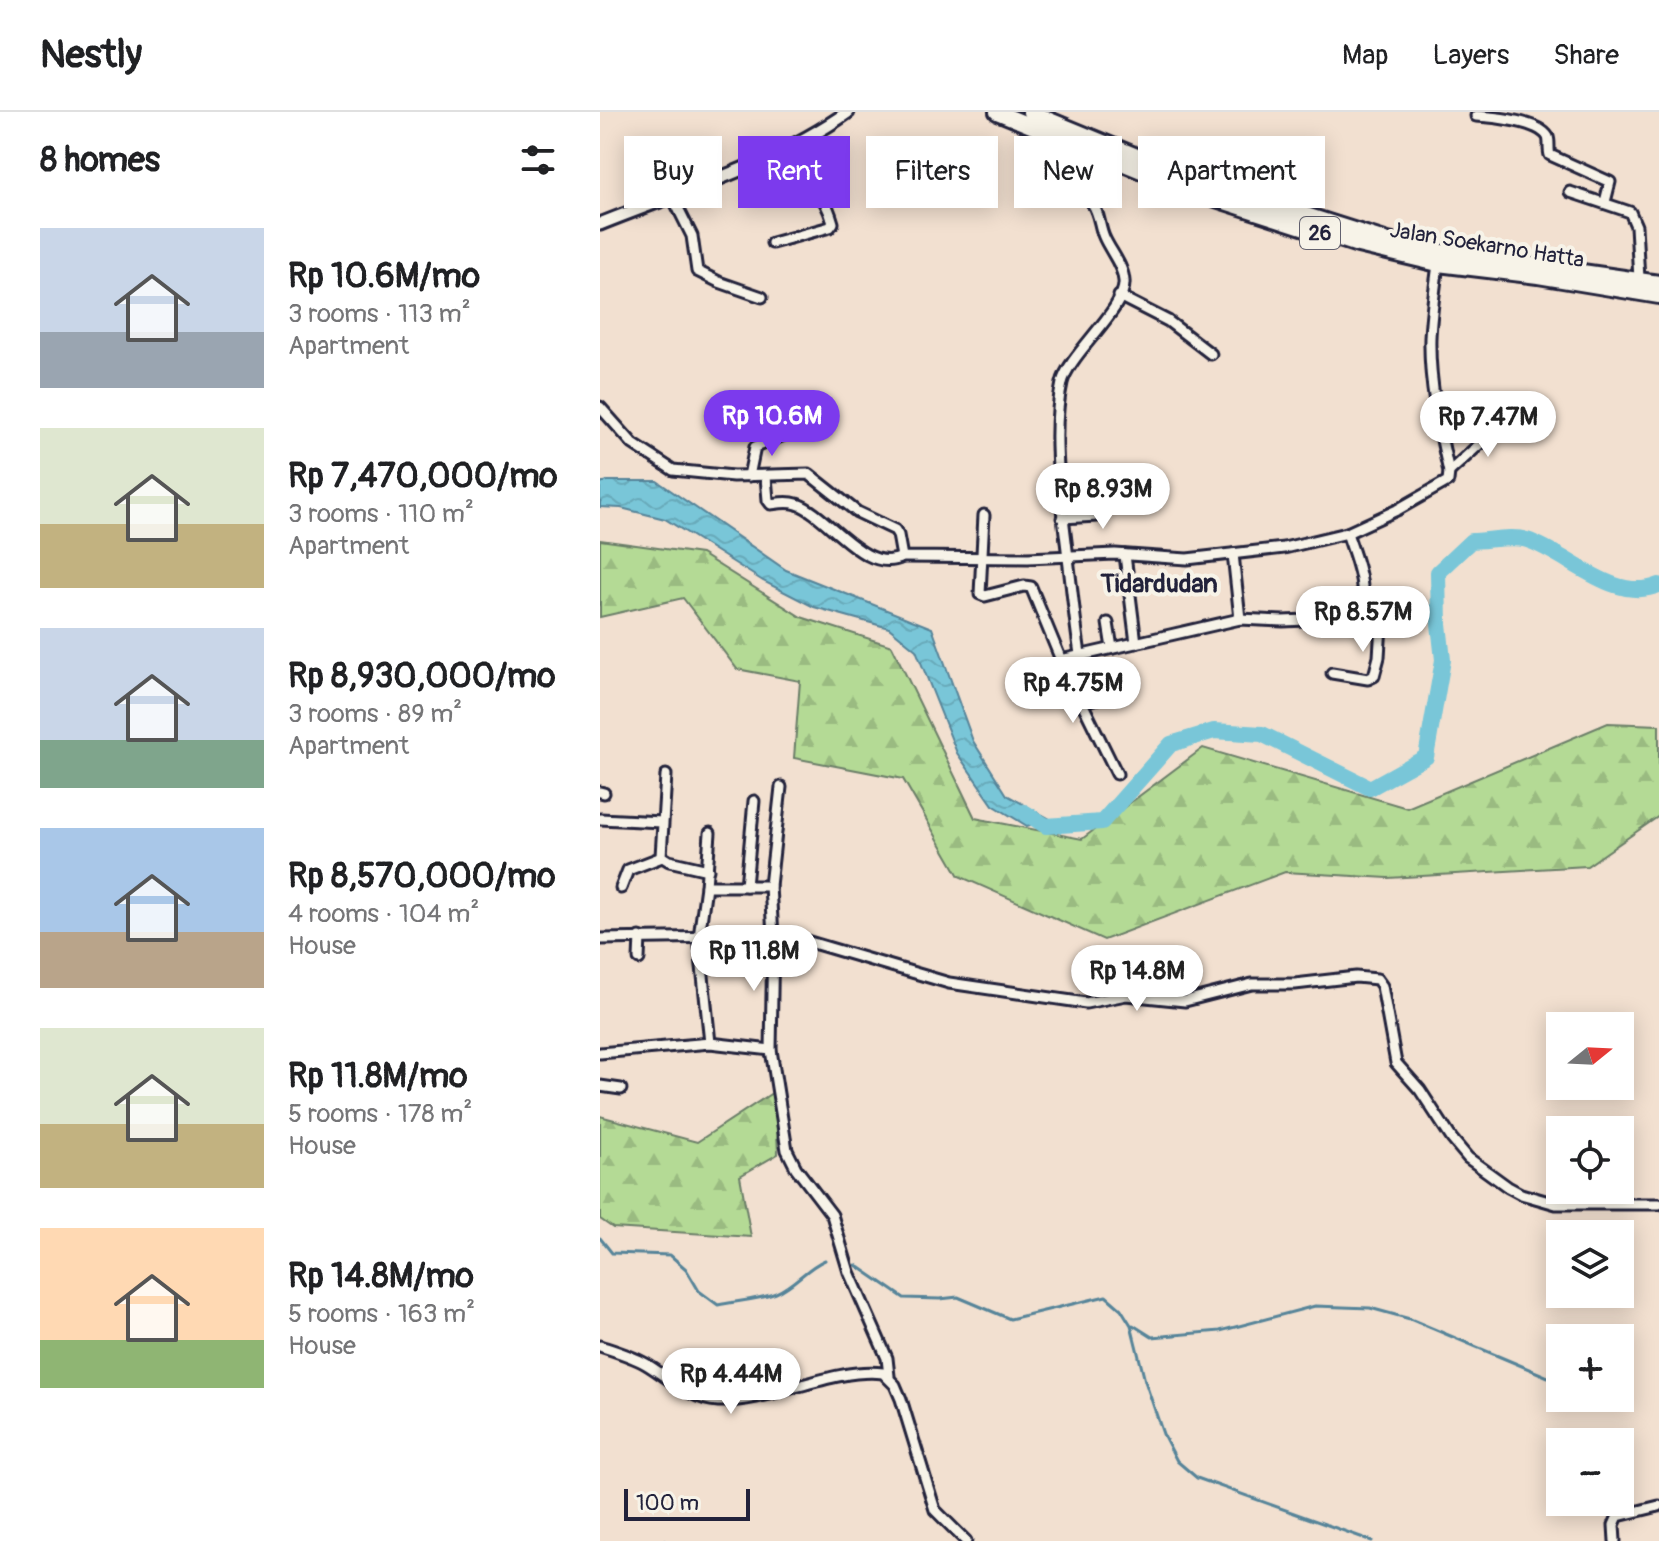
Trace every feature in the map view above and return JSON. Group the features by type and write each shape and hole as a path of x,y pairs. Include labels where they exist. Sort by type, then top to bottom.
{"highway":[{"name":"Jalan Soekarno Hatta","path":"997,112 1138,171 1358,245 1438,264 1659,296"},
{"name":"Jalan Soekarno Hatta","path":"1030,112 1195,180 1388,241 1436,251 1659,283"}],"street":[{"path":"810,136 848,112"},
{"path":"1476,116 1515,120 1545,134 1549,140 1550,155 1610,182 1611,188 1605,202"},
{"path":"1051,134 1053,158 1058,171 1089,199 1097,211 1103,235 1122,272 1124,286 1063,379 1058,449 1062,518 1080,654"},
{"path":"1570,192 1628,210 1634,219 1639,279"},
{"path":"600,224 641,208"},
{"path":"678,208 692,236 697,271 762,297"},
{"path":"772,243 830,227 833,223 827,208"},
{"path":"766,477 770,503 789,502 801,506 844,541 866,554 893,560 902,557 1125,555 1187,559 1315,542 1347,533 1448,481 1430,360 1438,264"},
{"path":"1119,296 1168,321 1211,354"},
{"path":"600,407 633,444 669,468 706,475 766,477 805,473 814,476 857,512 895,530 902,557"},
{"path":"1449,472 1504,422"},
{"path":"749,476 755,447 786,434"},
{"path":"1062,518 1098,515 1103,494 1128,492"},
{"path":"984,515 981,595 1031,586 1061,660 1117,774"},
{"path":"1061,660 1240,619 1327,621 1353,618 1358,613 1361,582 1347,533"},
{"path":"1233,554 1240,619"},
{"path":"1125,555 1136,643"},
{"path":"1332,673 1368,679 1374,676 1379,657 1381,624 1358,613"},
{"path":"1108,623 1112,648"},
{"path":"1081,702 1120,693"},
{"path":"662,857 666,775"},
{"path":"781,787 770,886 773,936 771,1050 787,1150 796,1168 832,1215 853,1283 887,1358 889,1376 901,1399 935,1510 966,1541"},
{"path":"746,886 754,801"},
{"path":"600,819 662,822"},
{"path":"710,833 699,937 710,1043"},
{"path":"662,857 708,870"},
{"path":"621,888 627,871 662,857"},
{"path":"706,886 770,886"},
{"path":"639,959 640,937"},
{"path":"600,939 798,937 949,983 1086,1003 1126,995 1185,1001 1252,984 1295,984 1356,977 1378,979 1382,986 1396,1063 1420,1090 1452,1139 1478,1166 1521,1194 1556,1204 1659,1204"},
{"path":"600,1053 710,1043 771,1050"},
{"path":"600,1086 621,1089"},
{"path":"600,1346 636,1359 688,1391 716,1401 860,1373 879,1372 889,1376"},
{"path":"1615,1541 1614,1525 1618,1516 1659,1506"}],"green space":[{"path":"600,540 701,554 801,617 892,646 975,818 1082,839 1203,748 1407,808 1608,723 1659,725 1659,816 1587,866 1388,878 1285,872 1104,940 959,876 903,779 794,758 800,681 737,669 683,598 600,617"},
{"path":"775,1091 778,1154 740,1176 751,1237 613,1228 600,1219 600,1116 697,1142"}],"water":[{"path":"657,481 786,570 932,628 973,741 1007,795 1050,819 1027,826 993,805 957,753 916,650 889,628 814,607 763,581 665,519 621,508 600,507 600,483"}],"waterway":[{"path":"1024,812 1046,826 1102,822 1171,744 1214,731 1262,734 1370,788 1426,757 1443,660 1438,572 1471,541 1527,540 1608,583 1642,589 1659,585"},
{"path":"600,1238 612,1253 670,1255 686,1269 699,1291 718,1305 776,1293 825,1260"},
{"path":"856,1265 904,1298 958,1297 1010,1319 1106,1296 1121,1309 1131,1325 1145,1381 1163,1434 1177,1461 1197,1478 1372,1541"},
{"path":"1133,1325 1152,1337 1220,1331 1315,1306 1370,1308 1410,1319 1546,1376"},
{"path":"633,1541 665,1541"}],"district":[{"name":"Tidardudan","path":"1159,584"}]}
